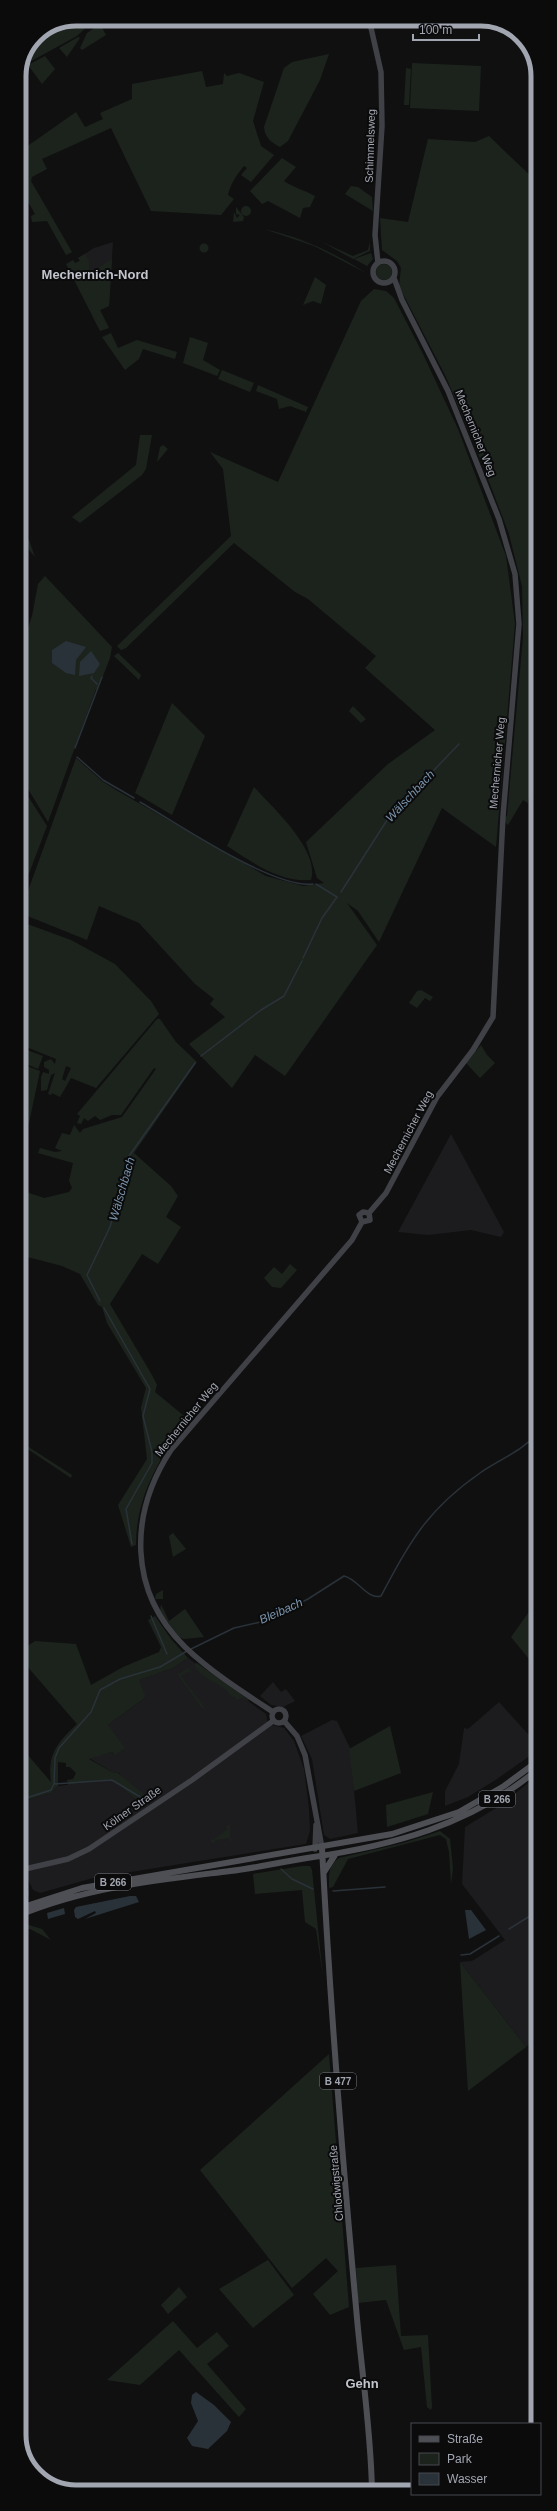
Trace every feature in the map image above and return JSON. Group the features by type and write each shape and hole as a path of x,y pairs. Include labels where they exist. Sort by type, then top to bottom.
{"main road":[{"name":"B 266","path":"26,1904 82,1888 322,1848 392,1834 457,1813 504,1786 531,1766"},
{"name":"B 266","path":"26,1913 57,1902 119,1886 323,1857 383,1845 452,1823 515,1788 531,1775"},
{"name":"B 477","path":"322,1848 323,1873"},
{"name":"B 477","path":"315,1849 316,1857 323,1873"},
{"path":"323,1873 335,1855"},
{"name":"Chlodwigstraße","path":"323,1873 355,2305 370,2438 372,2485"}],"street":[{"name":"Schimmelsweg","path":"371,26 378,57 382,126 375,235 378,263"},
{"name":"Schimmelsweg","path":"375,235 384,261"},
{"path":"384,261 394,267 394,278 388,283 379,283 374,278 372,271 378,263 384,261"},
{"name":"Mechernicher Weg","path":"273,1712 193,1654 185,1647 160,1614 148,1589 144,1574 141,1529 144,1507 153,1481 181,1437 347,1246 362,1222 359,1215 363,1212 369,1213 386,1193 437,1097 480,1040 493,1017 502,816 519,640 519,608 515,574 499,518 448,391 402,300 394,278"},
{"name":"Mechernicher Weg","path":"388,283 402,300"},
{"path":"277,1710 283,1711 286,1715 284,1721 279,1724 273,1721 273,1712 277,1710"},
{"name":"Kölner Straße","path":"26,1870 60,1861 89,1849 192,1780 273,1721"},
{"path":"284,1721 297,1736 305,1755 316,1823 322,1848"},
{"name":"B 477","path":"315,1849 316,1823"}],"shaded area":[{"path":"113,242 109,306 100,310 73,260 75,263 80,261 78,258 94,248"},
{"path":"451,1134 504,1232 501,1237 471,1230 428,1235 398,1232"},
{"path":"188,1658 266,1714 268,1724 284,1728 294,1741 304,1769 309,1809 310,1831 306,1844 93,1878 40,1893 33,1890 26,1875 26,1800 51,1793 58,1786 112,1779 143,1806 119,1773 112,1772 89,1758 112,1752 114,1755 108,1725 146,1697 138,1680 173,1668"},
{"path":"273,1682 281,1692 286,1689 295,1701 283,1707 271,1705 260,1696"},
{"path":"499,1702 531,1737 531,1755 468,1797 445,1806 445,1791 459,1764 464,1728 468,1729"},
{"path":"332,1720 337,1721 350,1748 358,1833 330,1839 324,1835 312,1759 301,1736"},
{"path":"531,1781 531,2043 526,2047 460,1962 472,1961 505,1940 462,1884 465,1827 501,1805"}],"green space":[{"path":"88,26 77,36 28,63 35,48 41,41 57,30 67,27"},
{"path":"97,26 101,26 106,35 82,50 80,48 87,33"},
{"path":"78,37 80,38 67,57 59,48"},
{"path":"329,54 320,80 288,141 280,147 269,139 264,127 284,68 292,62"},
{"path":"45,56 55,69 42,84 28,65"},
{"path":"412,63 481,66 479,111 410,108"},
{"path":"406,68 411,69 409,105 404,105"},
{"path":"202,71 206,87 223,84 224,73 227,76 239,73 264,82 253,121 261,146 274,155 251,182 241,175 247,168 244,166 230,187 228,195 234,199 221,215 151,211 111,128 42,159 47,169 32,177 31,181 72,252 66,255 47,221 32,222 31,216 35,214 26,198 26,147 76,112 85,127 103,119 100,113 132,99 132,84"},
{"path":"489,136 531,176 531,786 528,803 523,800 508,825 505,822 505,817 507,816 523,637 522,586 509,534 482,463 446,377 399,286 401,268 397,261 382,250 380,218 408,222 428,139 475,142"},
{"path":"282,158 296,167 284,181 315,196 310,207 303,208 300,218 268,201 262,204 250,191"},
{"path":"351,186 358,187 372,197 373,211 345,194"},
{"path":"246,206 251,211 246,216 241,211"},
{"path":"236,207 244,217 243,221 233,222 234,212 237,218 240,215 236,214"},
{"path":"264,229 291,236 317,246 366,273 314,246"},
{"path":"322,242 353,256 368,250 370,242 370,251 353,259"},
{"path":"202,244 206,244 208,248 206,252 202,252 200,250 200,246"},
{"path":"371,253 373,259 367,266 354,259"},
{"path":"85,254 89,262 89,270 94,271 112,259 109,306 100,310 109,328 100,331 66,264 73,260 75,263 80,261 78,258"},
{"path":"384,264 391,269 392,272 387,279 384,280 377,275 376,272 381,265"},
{"path":"315,277 326,285 321,304 313,301 303,305"},
{"path":"374,289 386,291 394,298 423,354 458,429 506,556 515,624 496,847 442,808 379,942 358,911 347,903 377,945 285,1076 255,1055 232,1088 189,1044 225,1017 210,1004 214,999 195,984 139,923 99,906 87,940 26,915 26,896 76,758 102,781 116,790 266,876 303,886 324,883 317,878 306,842 388,764 435,730 365,668 376,656 308,599 295,592 234,543 126,648 121,650 117,646 231,536 223,469 210,452 278,482 361,301"},
{"path":"111,333 118,348 137,340 177,352 175,359 143,349 139,359 125,370 102,337"},
{"path":"190,337 208,343 203,360 220,370 217,376 183,363"},
{"path":"222,370 254,383 250,392 218,379"},
{"path":"258,385 308,407 306,412 290,406 279,409 277,399 256,391"},
{"path":"140,435 152,435 146,469 142,475 80,523 72,517 136,465"},
{"path":"163,445 168,449 157,462 160,447"},
{"path":"26,537 29,540 35,557 29,550"},
{"path":"45,576 112,647 110,658 98,689 96,689 48,822 26,786 26,634 32,616 38,584"},
{"path":"118,653 141,675 139,680 114,656"},
{"path":"172,703 205,736 172,815 135,793"},
{"path":"353,706 366,719 361,723 349,711"},
{"path":"254,787 283,818 302,843 309,856 312,868 311,880 299,880 277,875 257,865 227,846"},
{"path":"26,793 47,826 26,882"},
{"path":"26,924 71,940 115,964 151,1001 159,1014 96,1088 71,1078 60,1097 52,1093 51,1095 48,1094 55,1073 51,1075 47,1090 41,1091 41,1077 43,1072 49,1074 49,1070 44,1067 44,1062 51,1059 55,1064 56,1059 26,1047","holes":["66,1066 71,1068 65,1081 62,1079"]},
{"path":"421,990 433,997 430,1001 425,998 417,1008 409,1003 417,991"},
{"path":"157,1019 160,1019 176,1042 197,1062 134,1153 171,1186 178,1196 166,1217 181,1227 158,1264 142,1254 110,1304 152,1375 157,1385 155,1392 189,1420 160,1457 160,1461 142,1502 136,1534 136,1545 131,1547 118,1505 147,1459 141,1408 146,1388 107,1323 102,1307 98,1305 80,1274 62,1266 26,1257 26,1192 44,1198 69,1192 72,1188 69,1181 73,1163 38,1153 40,1148 55,1152 62,1151 55,1148 62,1133 70,1135 74,1125 80,1133 83,1129 122,1117 156,1069 154,1068 121,1115 112,1115 100,1120 95,1116 88,1121 84,1118 81,1124 77,1123 80,1116 77,1114"},
{"path":"481,1045 487,1055 495,1063 480,1078 466,1063"},
{"path":"26,1050 43,1056 38,1069 26,1064"},
{"path":"26,1066 40,1071 26,1131"},
{"path":"290,1264 297,1270 281,1288 272,1287 264,1278 274,1267 282,1274"},
{"path":"26,1445 72,1475 71,1478 26,1448"},
{"path":"173,1533 186,1549 173,1557 169,1536"},
{"path":"163,1590 163,1599 155,1599 156,1594"},
{"path":"161,1604 169,1621 185,1609 204,1637 184,1639 178,1637 160,1611"},
{"path":"531,1609 531,1661 511,1637"},
{"path":"155,1616 171,1639 188,1658 173,1668 139,1680 146,1697 108,1725 125,1748 115,1755 112,1752 89,1759 112,1772 118,1773 151,1800 143,1806 112,1779 68,1785 67,1780 73,1779 76,1773 70,1767 66,1767 66,1763 58,1762 58,1786 51,1793 26,1800 26,1753 51,1782 50,1772 52,1756 55,1749 77,1724 26,1665 26,1647 35,1641 76,1644 91,1685 123,1667 159,1652 161,1647 148,1620"},
{"path":"197,1663 249,1700 248,1701 242,1697 237,1700 234,1696 232,1697 223,1688 201,1674 194,1664"},
{"path":"188,1668 192,1673 188,1671 181,1676 191,1690 193,1689 192,1691 204,1707 202,1708 178,1675"},
{"path":"390,1726 401,1773 354,1791 349,1749"},
{"path":"433,1792 428,1814 387,1827 386,1805"},
{"path":"230,1824 230,1839 233,1840 230,1841 229,1838 215,1840 215,1843 211,1842 211,1838 213,1840 228,1829 226,1827"},
{"path":"440,1831 450,1839 453,1868 451,1884 449,1852 446,1839 440,1835 348,1859 333,1887 329,1888 329,1874 331,1867 339,1858 403,1843"},
{"path":"310,1866 312,1870 323,1977 316,1929 305,1922 302,1890 255,1894 253,1874"},
{"path":"26,1925 42,1929 51,1940 30,1929 26,1929"},
{"path":"460,1962 526,2047 468,2091"},
{"path":"329,2054 349,2307 330,2315 313,2294 338,2271 326,2258 292,2288 200,2170"},
{"path":"268,2260 294,2295 253,2328 219,2289"},
{"path":"396,2265 401,2336 428,2335 431,2410 427,2407 421,2347 404,2350 386,2300 358,2303 356,2268"},
{"path":"179,2287 187,2297 168,2314 161,2305"},
{"path":"173,2321 197,2348 217,2332 229,2346 207,2364 246,2409 239,2417 179,2350 140,2385 107,2380"},
{"path":"326,2483 337,2485 324,2485"}],"water":[{"path":"66,641 86,647 76,660 75,675 66,673 52,663 52,650"},
{"path":"91,651 100,664 94,673 79,676 80,662"},
{"path":"136,1896 139,1902 85,1919 96,1913 95,1911 78,1919 75,1917 74,1910 76,1907"},
{"path":"64,1908 65,1914 48,1919 47,1913"},
{"path":"465,1910 471,1910 486,1930 469,1939"},
{"path":"196,2392 214,2405 231,2422 227,2431 208,2449 192,2446 187,2438 198,2421 191,2403 192,2395"}],"waterway":[{"path":"92,676 91,678 97,684"},
{"path":"75,748 102,677"},
{"name":"Wälschbach","path":"341,892 389,817 459,744"},
{"path":"77,757 103,780 134,798"},
{"path":"140,802 225,853 250,866 296,883 313,884"},
{"name":"Wälschbach","path":"303,958 322,918 337,897 316,884"},
{"name":"Wälschbach","path":"201,1056 261,1010 284,996 302,961"},
{"name":"Wälschbach","path":"100,1301 87,1275 110,1227 129,1156 195,1063"},
{"name":"Wälschbach","path":"104,1308 150,1389 143,1416 152,1452 152,1463 126,1509 132,1544"},
{"name":"Bleibach","path":"191,1649 234,1628 265,1621 308,1599 344,1576 354,1581 371,1595 381,1596 412,1542 433,1513 446,1500 480,1473 531,1440"},
{"name":"Wälschbach","path":"151,1616 167,1654"},
{"name":"Bleibach","path":"26,1798 51,1790 54,1784 55,1758 59,1748 91,1712 100,1690 120,1679 160,1667 187,1651"},
{"path":"54,1784 112,1780 147,1801"},
{"path":"281,1869 292,1879 313,1889"},
{"path":"333,1891 385,1887"},
{"path":"509,1929 531,1915"},
{"path":"461,1955 470,1954 499,1936"}],"district":[{"name":"Mechernich-Nord","path":"95,274"},
{"name":"Gehn","path":"362,2383"}]}
